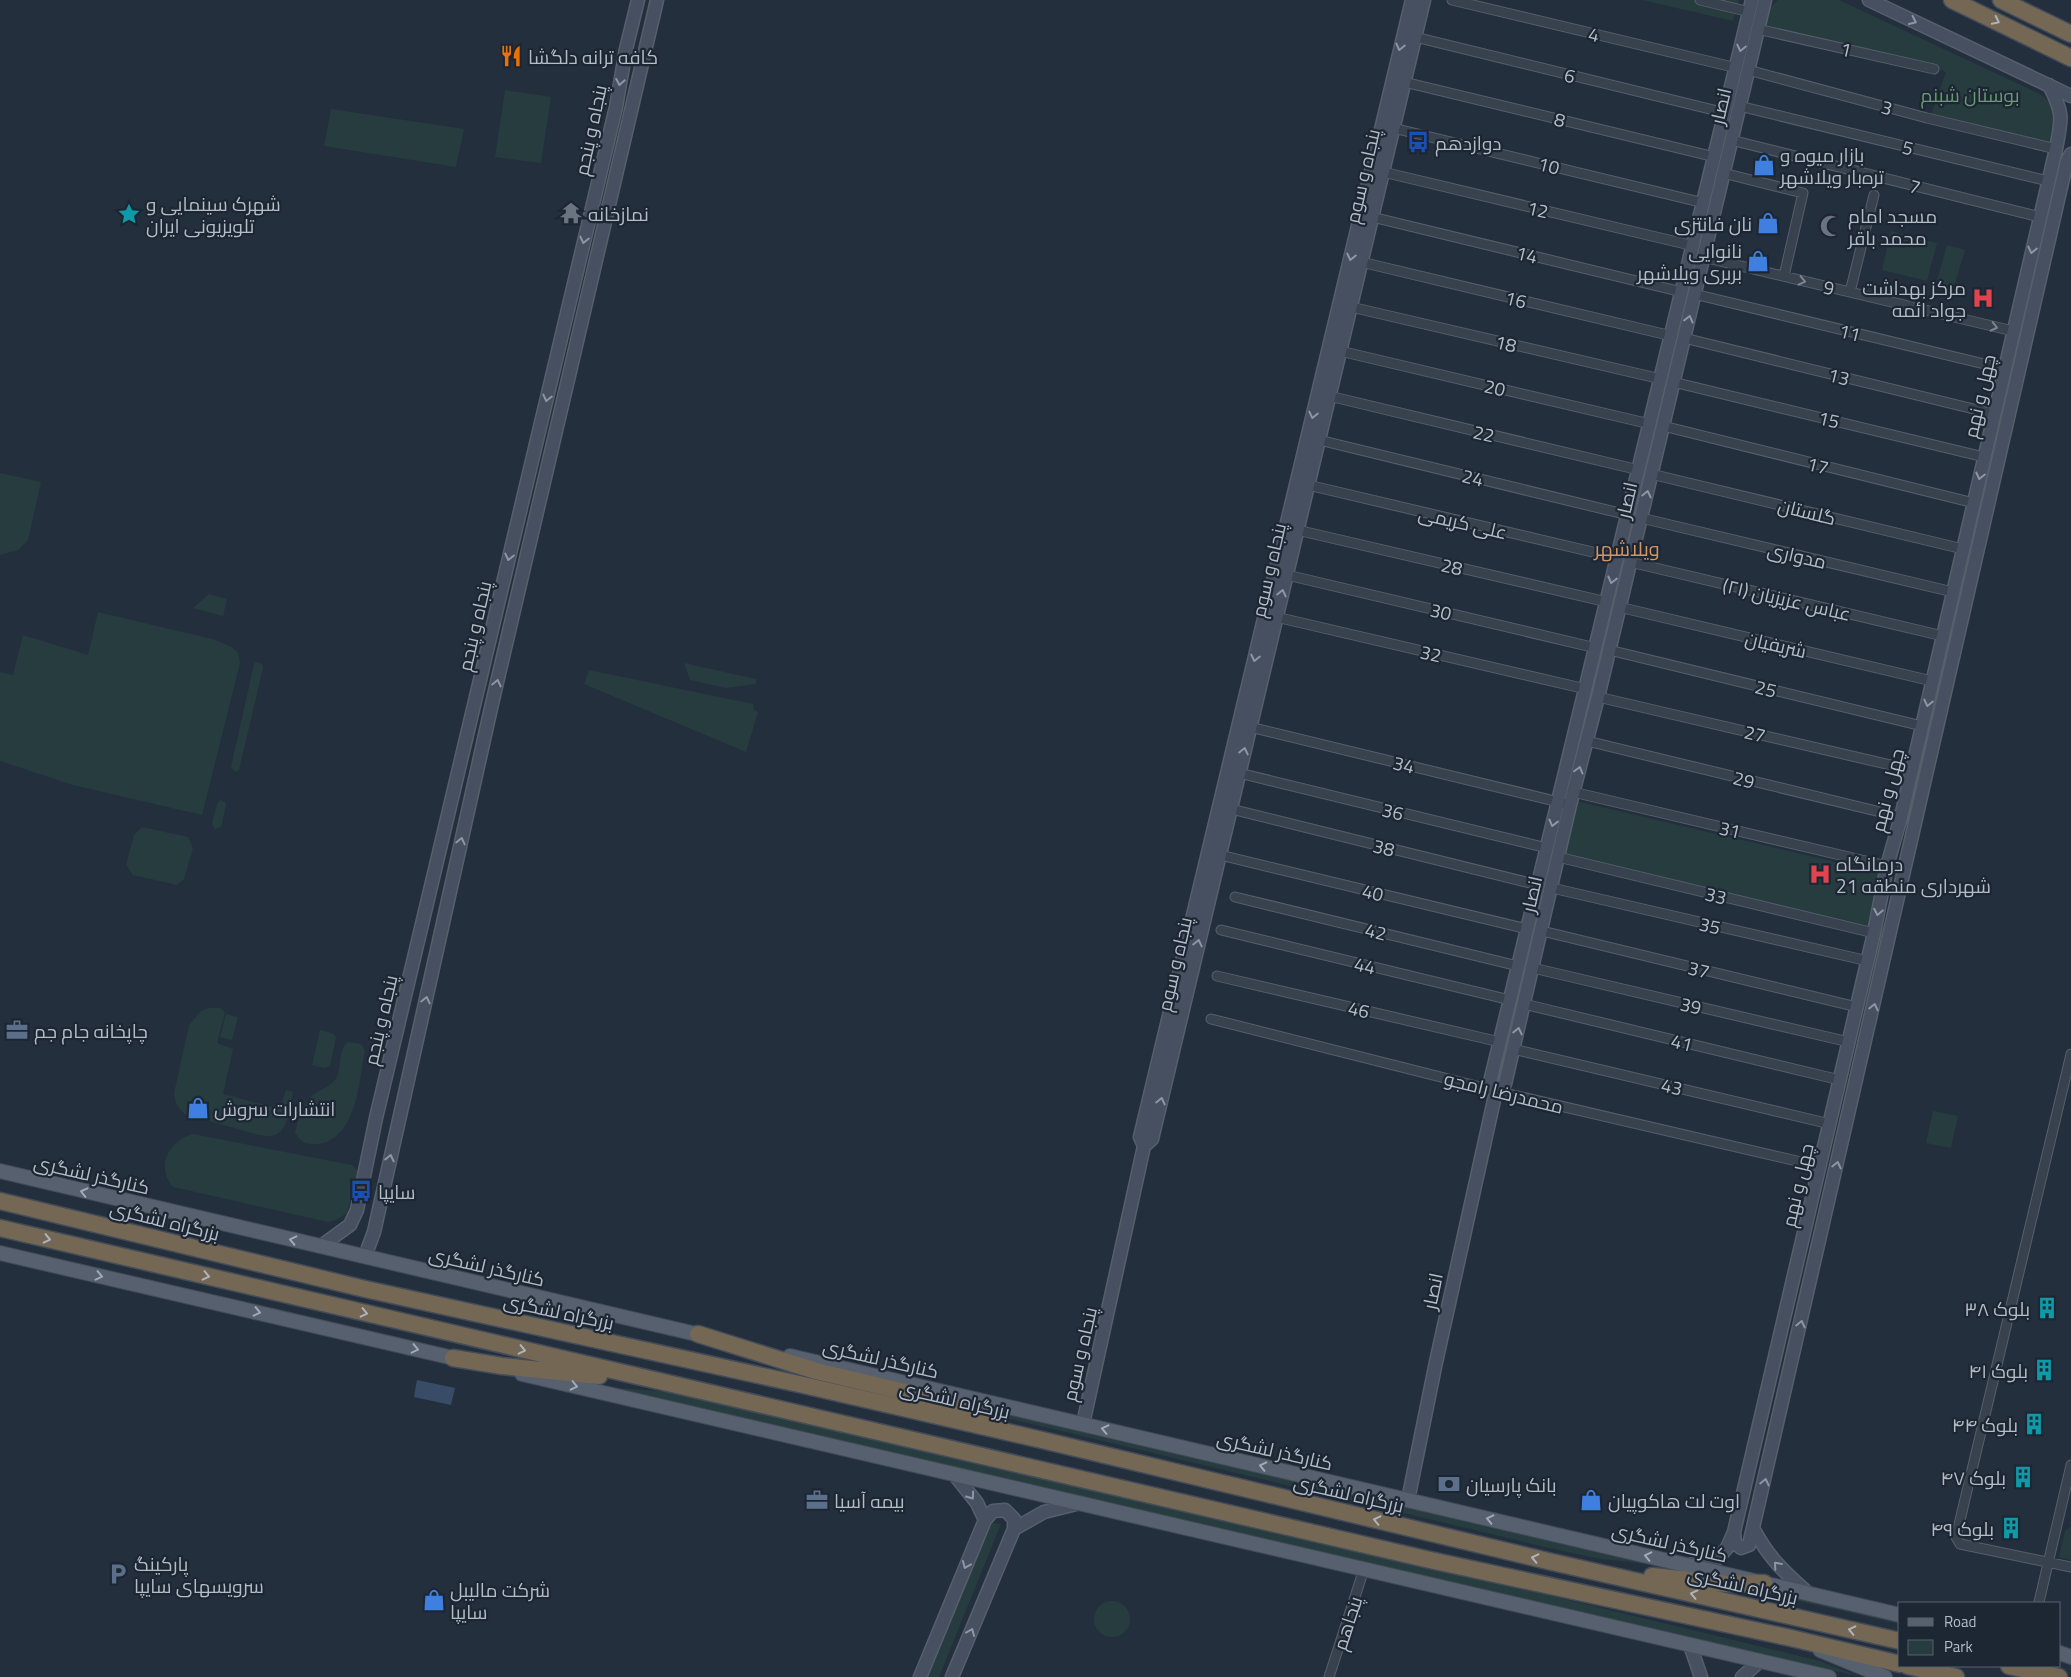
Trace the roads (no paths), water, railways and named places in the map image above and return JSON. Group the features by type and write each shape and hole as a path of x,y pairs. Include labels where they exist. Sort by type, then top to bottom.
{"highway":[{"path":"1952,0 2070,58"},
{"path":"2001,0 2071,34"},
{"name":"بزرگراه لشگری","path":"0,1201 366,1289 799,1384 1573,1567 1898,1641"},
{"path":"0,1228 1430,1560 1791,1638 1898,1664"},
{"path":"698,1334 816,1371 926,1397 1042,1440"},
{"path":"453,1358 502,1366 654,1380"},
{"path":"1573,1567 1727,1584 1764,1583"},
{"path":"1912,1667 1956,1677"},
{"path":"2014,1667 2059,1677"}],"main road":[{"name":"کنارگذر لشگری","path":"0,1171 1898,1615"},
{"path":"0,1253 1829,1677"},
{"path":"1791,1638 1886,1677"}],"street":[{"name":"پنجاه و پنجم","path":"353,1218 616,107 626,49 638,0"},
{"name":"پنجاه و پنجم","path":"365,1256 376,1225 491,708 657,0"},
{"name":"پنجاه و سوم","path":"1083,1424 1144,1146 1140,1137 1412,0"},
{"name":"پنجاه و سوم","path":"1144,1146 1152,1139 1424,0"},
{"name":"4","path":"1452,0 1742,69"},
{"path":"1700,0 1759,4"},
{"path":"1869,0 2071,96"},
{"name":"انصار","path":"1688,293 1703,257 1739,106 1742,69 1759,4"},
{"name":"انصار","path":"1408,1500 1438,1353 1496,1091 1505,1084 1552,888 1586,689 1618,558 1634,516 1678,337 1688,293 1694,246 1726,113 1757,29 1759,4"},
{"name":"1","path":"1757,29 1934,69"},
{"name":"6","path":"1415,37 1726,113"},
{"name":"3","path":"1742,69 1928,118 2056,149"},
{"name":"8","path":"1404,82 1715,157"},
{"name":"چهل و نهم","path":"1686,1565 1718,1558 1726,1548 1734,1532 1868,961 1887,866 1901,817 2062,122 2061,111 2049,85"},
{"name":"5","path":"1739,106 2048,181"},
{"path":"616,107 631,110"},
{"path":"2059,134 2064,126 2071,124"},
{"name":"10","path":"1393,128 1704,203"},
{"name":"7","path":"1731,140 2040,217"},
{"name":"چهل و نهم","path":"1754,1530 2067,161 2071,154"},
{"name":"12","path":"1383,172 1694,246"},
{"path":"1723,173 1803,192 1784,276"},
{"path":"1850,292 1874,195"},
{"name":"14","path":"1372,217 1688,293"},
{"name":"9","path":"1703,257 2013,331"},
{"name":"16","path":"1361,262 1678,337"},
{"name":"11","path":"1688,293 2005,369"},
{"name":"18","path":"1351,306 1667,381"},
{"name":"13","path":"1678,337 1994,414"},
{"name":"20","path":"1340,351 1656,425"},
{"name":"15","path":"1667,381 1984,456"},
{"name":"22","path":"1329,396 1645,472"},
{"name":"17","path":"1656,425 1974,503"},
{"name":"24","path":"1319,440 1634,516"},
{"name":"گلستان","path":"1645,472 1963,549"},
{"name":"علی کریمی","path":"1308,485 1618,558"},
{"name":"انصار","path":"1496,1091 1490,1082 1547,848 1567,799 1587,741 1630,562 1634,516"},
{"name":"مدواری","path":"1634,516 1953,592"},
{"name":"28","path":"1297,530 1607,602"},
{"name":"عباس عزیزیان (۲۱)","path":"1630,562 1943,636"},
{"name":"30","path":"1287,575 1596,648"},
{"name":"شریفیان","path":"1620,607 1932,681"},
{"name":"32","path":"1276,617 1586,689"},
{"name":"25","path":"1609,650 1922,726"},
{"name":"27","path":"1598,696 1912,770"},
{"path":"474,704 491,708"},
{"name":"34","path":"1250,727 1567,799"},
{"name":"29","path":"1587,741 1901,817"},
{"name":"36","path":"1239,773 1547,848"},
{"name":"31","path":"1567,799 1887,866"},
{"name":"38","path":"1231,809 1538,885"},
{"name":"40","path":"1220,855 1527,929"},
{"name":"33","path":"1558,857 1874,933"},
{"name":"35","path":"1552,888 1868,961"},
{"name":"42","path":"1234,897 1518,966"},
{"name":"44","path":"1220,930 1510,1000"},
{"name":"37","path":"1542,931 1857,1007"},
{"name":"39","path":"1533,968 1849,1042"},
{"name":"46","path":"1218,976 1500,1042"},
{"name":"41","path":"1524,1004 1840,1080"},
{"name":"محمدرضا رامجو","path":"1211,1019 1496,1091 1797,1161"},
{"name":"43","path":"1513,1049 1830,1124"},
{"path":"2071,1054 1956,1537 1960,1544 2071,1567"},
{"path":"321,1246 350,1225 353,1218 376,1225"},
{"path":"2039,1602 2071,1465"},
{"path":"954,1474 977,1503 985,1520"},
{"path":"1014,1530 1044,1512 1080,1503"},
{"path":"920,1677 985,1520 993,1511 1005,1510 1014,1519 1014,1530 952,1677"},
{"path":"1734,1532 1735,1543 1741,1548 1749,1545 1754,1530"},
{"path":"1754,1530 1763,1548 1780,1569 1809,1594"},
{"name":"پنجاهم","path":"1329,1677 1364,1569"},
{"path":"1690,1645 1701,1677"},
{"path":"1742,1677 1760,1661"}],"water":[{"path":"417,1380 455,1388 451,1405 414,1397"}],"place":[{"name":"کافه ترانه دلگشا","path":"511,56"},
{"name":"دوازدهم","path":"1418,142"},
{"name":"بازار میوه و تره‌بار ویلاشهر","path":"1764,165"},
{"name":"نمازخانه","path":"571,213"},
{"name":"شهرک سینمایی و تلویزیونی ایران","path":"129,214"},
{"name":"نان فانتزی","path":"1768,223"},
{"name":"مسجد امام محمد باقر","path":"1831,226"},
{"name":"نانوایی بربری ویلاشهر","path":"1758,261"},
{"name":"مرکز بهداشت جواد ائمه","path":"1983,298"},
{"name":"درمانگاه شهرداری منطقه 21","path":"1820,874"},
{"name":"چاپخانه جام جم","path":"17,1030"},
{"name":"انتشارات سروش","path":"198,1108"},
{"name":"سایپا","path":"361,1191"},
{"name":"بلوک ۳۸","path":"2047,1308"},
{"name":"بلوک ۴۱","path":"2044,1370"},
{"name":"بلوک ۴۴","path":"2034,1424"},
{"name":"بلوک ۴۷","path":"2023,1477"},
{"name":"بانک پارسیان","path":"1449,1484"},
{"name":"بیمه آسیا","path":"817,1500"},
{"name":"اوت لت هاکوپیان","path":"1591,1500"},
{"name":"بلوک ۴۹","path":"2011,1528"},
{"name":"پارکینگ سرویسهای سایپا","path":"118,1574"},
{"name":"شرکت مالیبل سایپا","path":"434,1600"}],"district":[{"name":"ویلاشهر","path":"1627,548"}],"park label":[{"name":"بوستان شبنم","path":"1970,94"}]}
